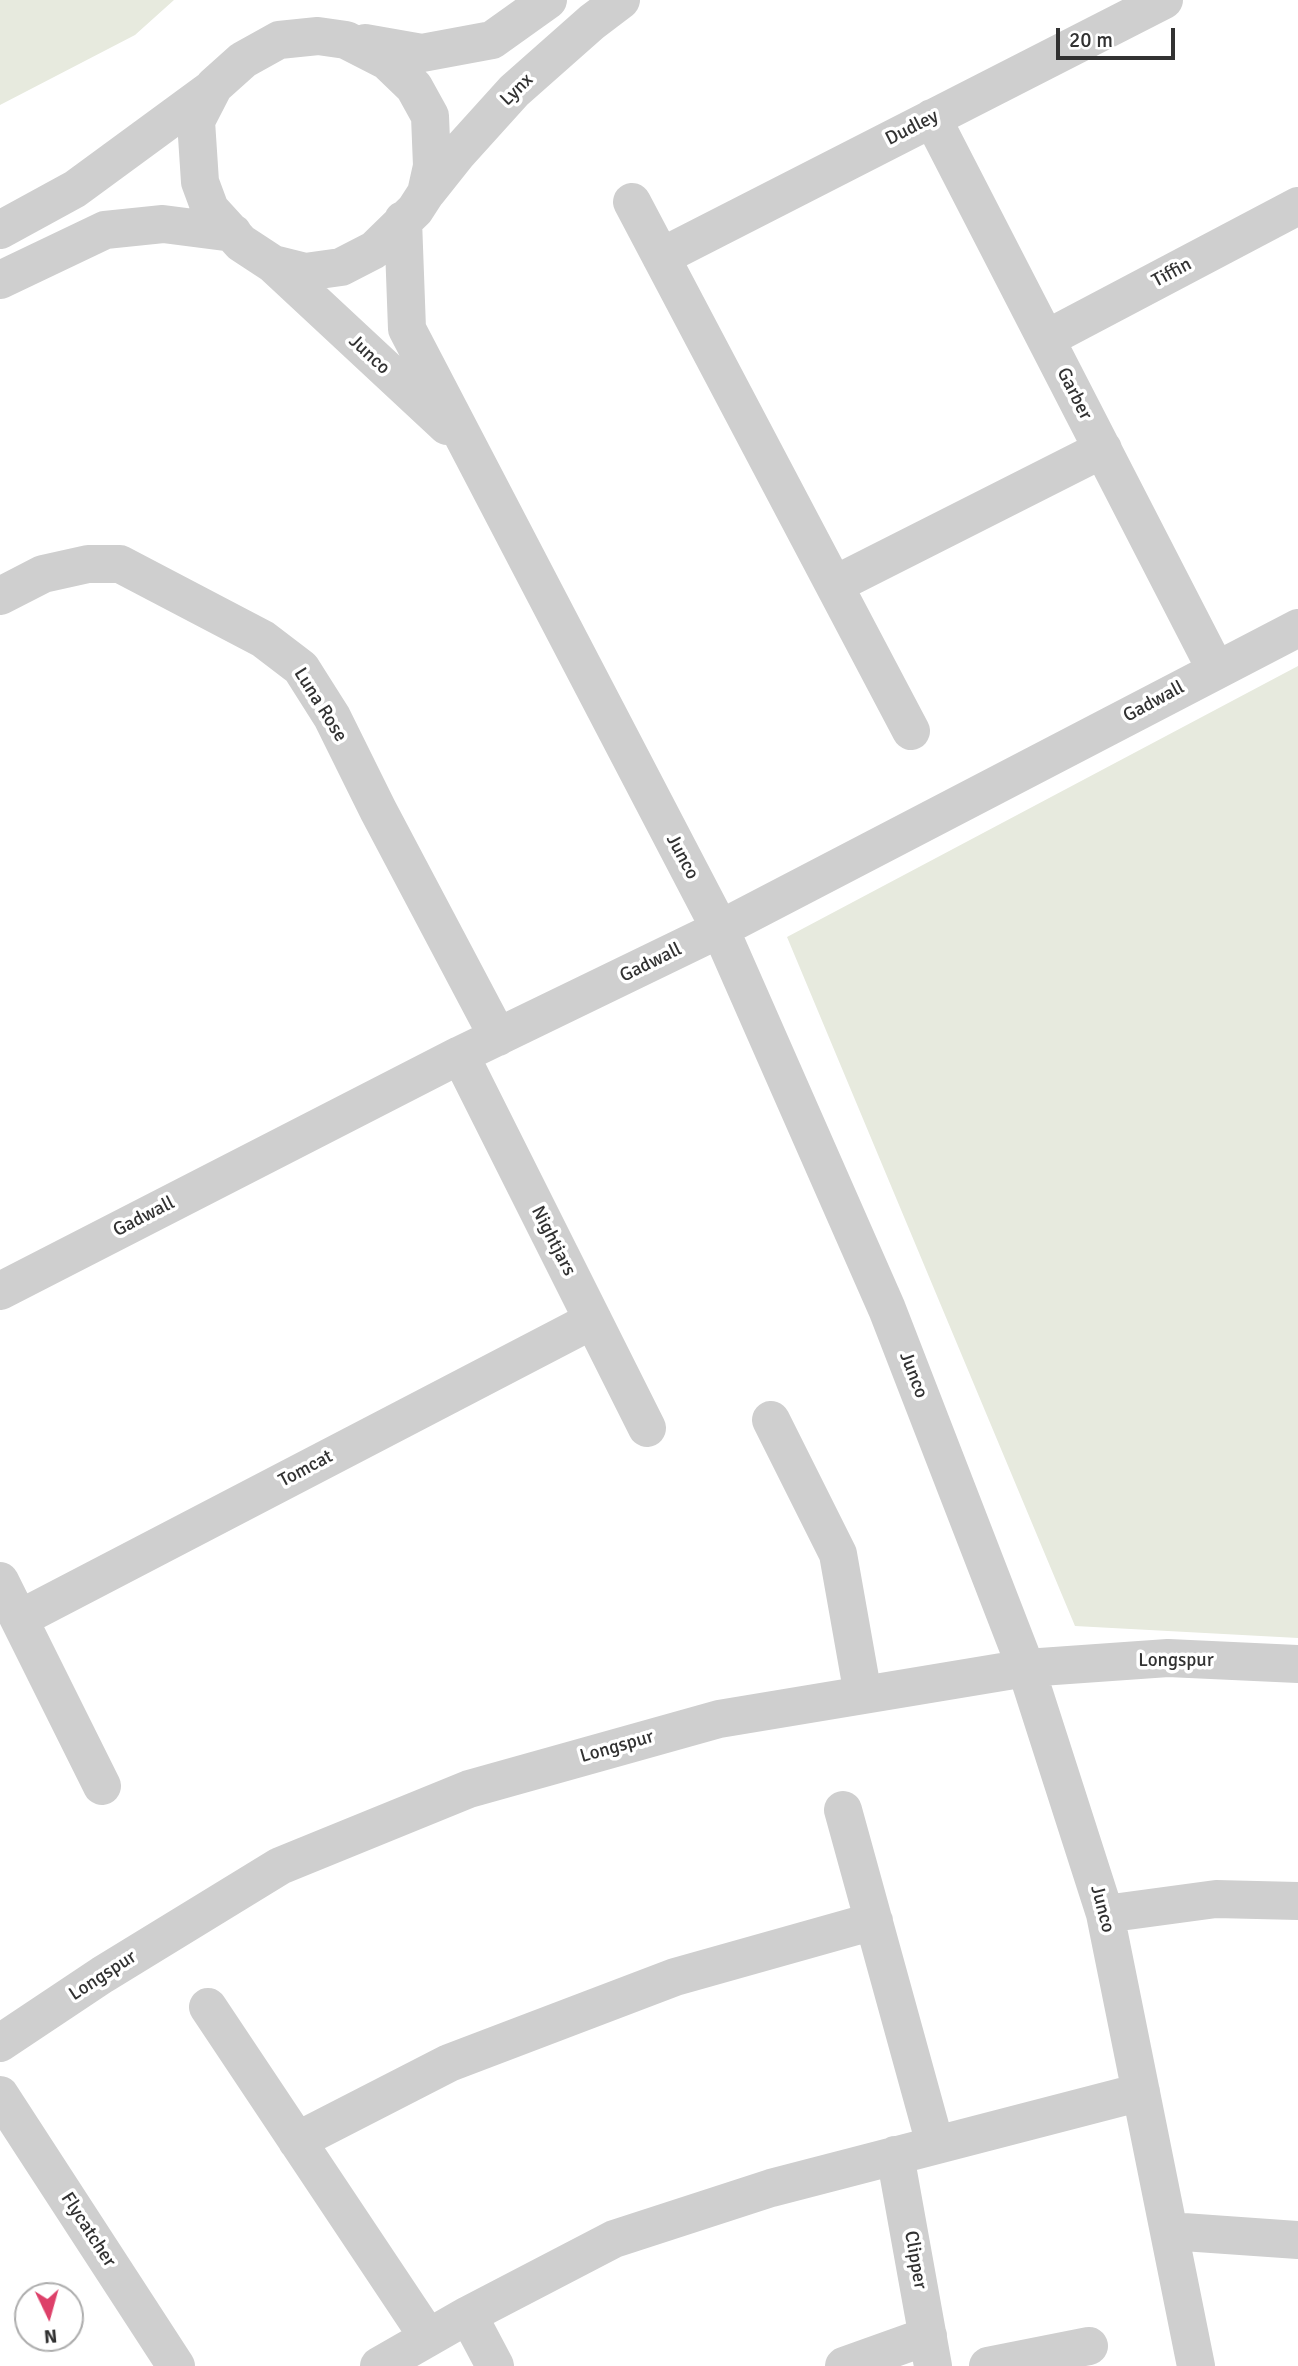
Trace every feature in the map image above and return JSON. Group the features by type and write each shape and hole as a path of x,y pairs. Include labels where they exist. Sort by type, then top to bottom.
{"street":[{"path":"0,230 75,189 214,86 243,60 279,40 318,36 422,53 492,40 548,0"},
{"name":"Lynx","path":"414,207 514,91 621,0"},
{"name":"Dudley","path":"661,257 1164,0"},
{"path":"214,86 196,121 200,182 210,209 241,243 273,264 305,272 341,267 374,250 414,207 432,166 430,116 414,87 387,61 346,40"},
{"name":"Garber","path":"932,118 1216,670"},
{"path":"632,202 911,731"},
{"name":"Tiffin","path":"1046,339 1298,206"},
{"name":"Junco","path":"414,207 407,329 720,929 887,1309 1026,1668 1105,1914 1196,2366"},
{"path":"0,280 105,230 163,224 233,233"},
{"name":"Junco","path":"273,264 466,444"},
{"path":"834,585 1103,449"},
{"name":"Luna Rose","path":"0,596 43,574 88,564 120,564 263,639 302,668 332,717 498,1037"},
{"name":"Gadwall","path":"0,1291 460,1055 720,929 1298,628"},
{"name":"Nightjars","path":"460,1055 647,1428"},
{"name":"Tomcat","path":"19,1619 593,1320"},
{"path":"771,1420 838,1554 863,1695"},
{"path":"0,1581 102,1786"},
{"name":"Longspur","path":"0,2043 102,1975 280,1866 469,1789 719,1719 1026,1668 1168,1658 1298,1664"},
{"path":"843,1810 935,2144"},
{"path":"1105,1914 1216,1899 1298,1900"},
{"path":"297,2141 449,2063 675,1977 874,1921"},
{"path":"208,2007 428,2337"},
{"path":"379,2366 468,2315 614,2239 771,2188 1141,2092"},
{"name":"Flycatcher","path":"0,2095 170,2364"},
{"name":"Clipper","path":"895,2155 931,2351"},
{"path":"1169,2231 1298,2239"},
{"path":"468,2315 495,2366"},
{"path":"988,2366 1089,2346"},
{"path":"844,2366 931,2351"}],"shaded area":[{"path":"0,0 174,0 135,35 0,105"},
{"path":"1298,666 1298,1638 1075,1626 787,937"}]}
